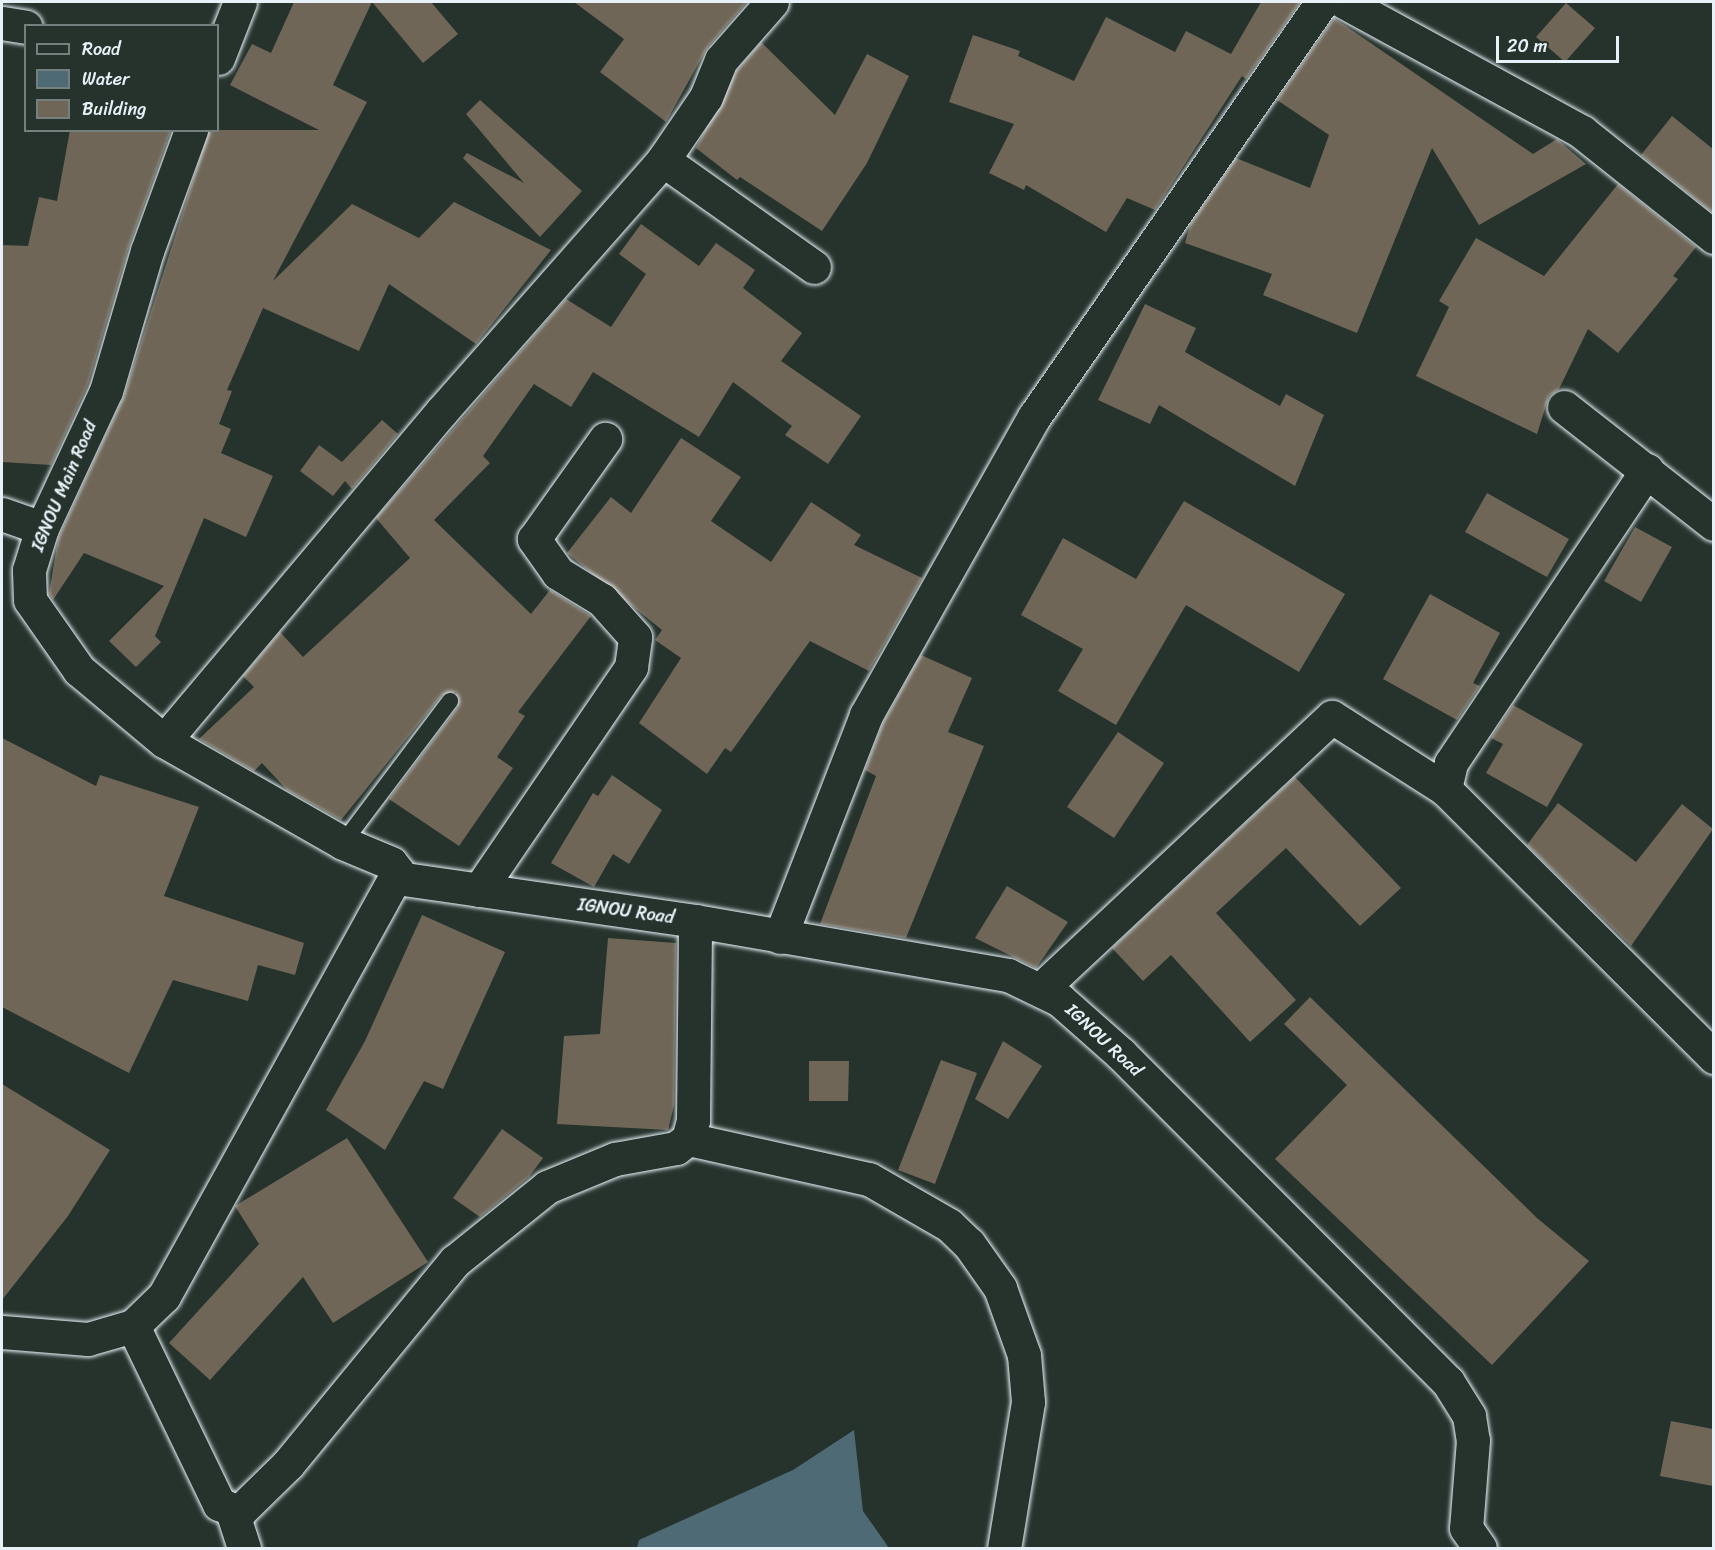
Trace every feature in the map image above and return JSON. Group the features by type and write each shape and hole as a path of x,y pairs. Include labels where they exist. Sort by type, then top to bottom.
{"street":[{"path":"219,55 240,2"},
{"path":"164,741 442,411 663,160 706,97 721,60 772,2"},
{"path":"780,937 866,715 1034,417 1322,2"},
{"path":"1344,2 1582,132 1713,237"},
{"path":"2,23 24,27"},
{"name":"IGNOU Main Road","path":"190,132 147,252 106,391 42,528 29,570 30,600 79,670 164,741 343,843 391,863 397,878"},
{"path":"663,160 814,267"},
{"path":"1564,407 1713,524"},
{"path":"479,890 631,667 634,637 602,600 558,573 534,539 605,439"},
{"path":"1445,789 1444,777 1451,763 1647,470"},
{"path":"2,514 42,528"},
{"path":"1041,989 1332,717 1445,789 1713,1057"},
{"path":"2,1332 88,1339 133,1326 164,1296 397,878"},
{"name":"IGNOU Road","path":"397,878 695,921 1008,975 1041,989 1090,1024 1448,1382 1469,1416 1473,1440 1466,1528 1473,1546"},
{"path":"233,1514 246,1508 288,1464 455,1261 547,1187 615,1159 676,1148 688,1139 693,1120 695,921"},
{"path":"688,1139 868,1179 949,1225 969,1244 1000,1288 1024,1355 1028,1402 1004,1548"},
{"path":"133,1326 219,1504 233,1514 244,1548"}],"lane":[{"path":"343,843 450,701"}],"water":[{"path":"854,1430 863,1511 889,1548 637,1548 639,1540 793,1470"}],"building":[{"path":"294,2 372,2 333,85 367,102 273,281 352,204 419,238 454,202 551,250 476,344 389,284 359,351 263,308 227,390 232,391 219,424 231,429 221,453 273,476 246,537 204,518 155,636 161,642 136,667 109,641 164,586 84,553 53,600 49,594 58,539 124,396 208,132 219,132 219,130 319,130 230,85 252,44 271,53"},
{"path":"372,2 431,2 458,34 423,63"},
{"path":"574,2 747,2 707,48 666,122 600,72 624,39"},
{"path":"1261,2 1300,2 1246,79 1242,76 1155,210 1127,198 1106,232 1026,185 1024,190 989,173 1014,124 949,102 973,35 1020,51 1018,56 1074,81 1106,17 1175,52 1186,31 1231,54"},
{"path":"1566,3 1595,28 1565,62 1536,37"},
{"path":"1334,18 1533,154 1557,139 1586,164 1479,225 1432,148 1357,333 1263,295 1272,274 1185,243 1190,225 1236,158 1310,188 1329,135 1277,100"},
{"path":"761,42 835,115 867,54 909,76 867,163 822,231 740,177 737,180 696,148 737,70"},
{"path":"480,100 582,191 540,237 463,158 467,153 524,183 466,114"},
{"path":"1672,116 1713,149 1713,213 1641,155"},
{"path":"70,132 170,132 129,246 88,384 51,465 2,462 2,245 28,246 39,197 57,201"},
{"path":"1618,184 1696,247 1673,276 1678,279 1618,353 1588,329 1559,389 1549,396 1537,434 1416,376 1449,307 1439,301 1476,238 1544,276"},
{"path":"641,224 699,266 716,243 755,270 743,288 802,333 781,361 861,416 828,464 785,435 792,426 733,382 699,437 593,372 571,407 534,384 483,456 490,463 434,520 531,614 550,590 591,616 518,712 525,716 497,757 513,768 459,846 389,799 458,707 456,692 442,695 341,820 287,790 262,763 254,771 199,739 254,687 243,676 280,632 303,657 410,558 376,518 566,299 611,327 646,274 619,254"},
{"path":"1145,304 1196,328 1185,352 1280,406 1286,394 1324,415 1295,486 1159,405 1150,424 1098,400"},
{"path":"382,420 398,434 352,489 345,481 333,496 300,471 319,445 342,462"},
{"path":"681,438 741,477 711,521 771,562 811,502 861,535 854,545 922,578 869,671 810,641 731,752 725,748 707,774 639,723 681,658 655,640 662,630 567,553 611,497 631,513"},
{"path":"1487,493 1569,539 1547,577 1465,532"},
{"path":"1184,501 1345,594 1299,672 1186,605 1116,725 1058,691 1083,649 1021,615 1063,538 1136,579"},
{"path":"1635,527 1672,547 1641,602 1604,581"},
{"path":"1430,594 1500,633 1473,683 1480,686 1457,720 1383,679"},
{"path":"921,655 972,678 948,732 984,746 906,938 820,924 876,776 865,770 883,723"},
{"path":"1513,705 1583,744 1547,807 1486,773 1503,744 1491,738"},
{"path":"1118,732 1164,763 1114,838 1067,807"},
{"path":"2,738 96,786 100,775 199,807 164,896 304,943 295,975 258,965 248,1001 173,980 129,1073 2,1007"},
{"path":"612,775 662,810 629,864 613,854 594,887 551,863 593,793 598,796"},
{"path":"1295,777 1401,888 1360,926 1286,848 1216,913 1296,1000 1250,1042 1171,955 1143,981 1112,948"},
{"path":"1558,803 1636,862 1682,804 1713,829 1631,946 1527,845"},
{"path":"1007,886 1068,922 1036,968 975,938"},
{"path":"422,915 505,952 443,1089 424,1081 385,1150 326,1110 365,1041"},
{"path":"608,938 676,943 674,1105 668,1130 557,1124 564,1036 600,1034"},
{"path":"1310,997 1537,1218 1589,1261 1492,1365 1275,1159 1347,1085 1284,1024"},
{"path":"1003,1041 1042,1066 1008,1119 975,1099"},
{"path":"941,1060 977,1073 935,1184 898,1170"},
{"path":"809,1061 849,1061 848,1101 809,1101"},
{"path":"2,1084 110,1150 68,1216 2,1300"},
{"path":"502,1129 543,1158 529,1177 480,1217 453,1198"},
{"path":"347,1138 428,1262 333,1323 303,1277 210,1380 169,1343 259,1244 235,1206"},
{"path":"1671,1421 1713,1429 1713,1486 1660,1476"}]}
